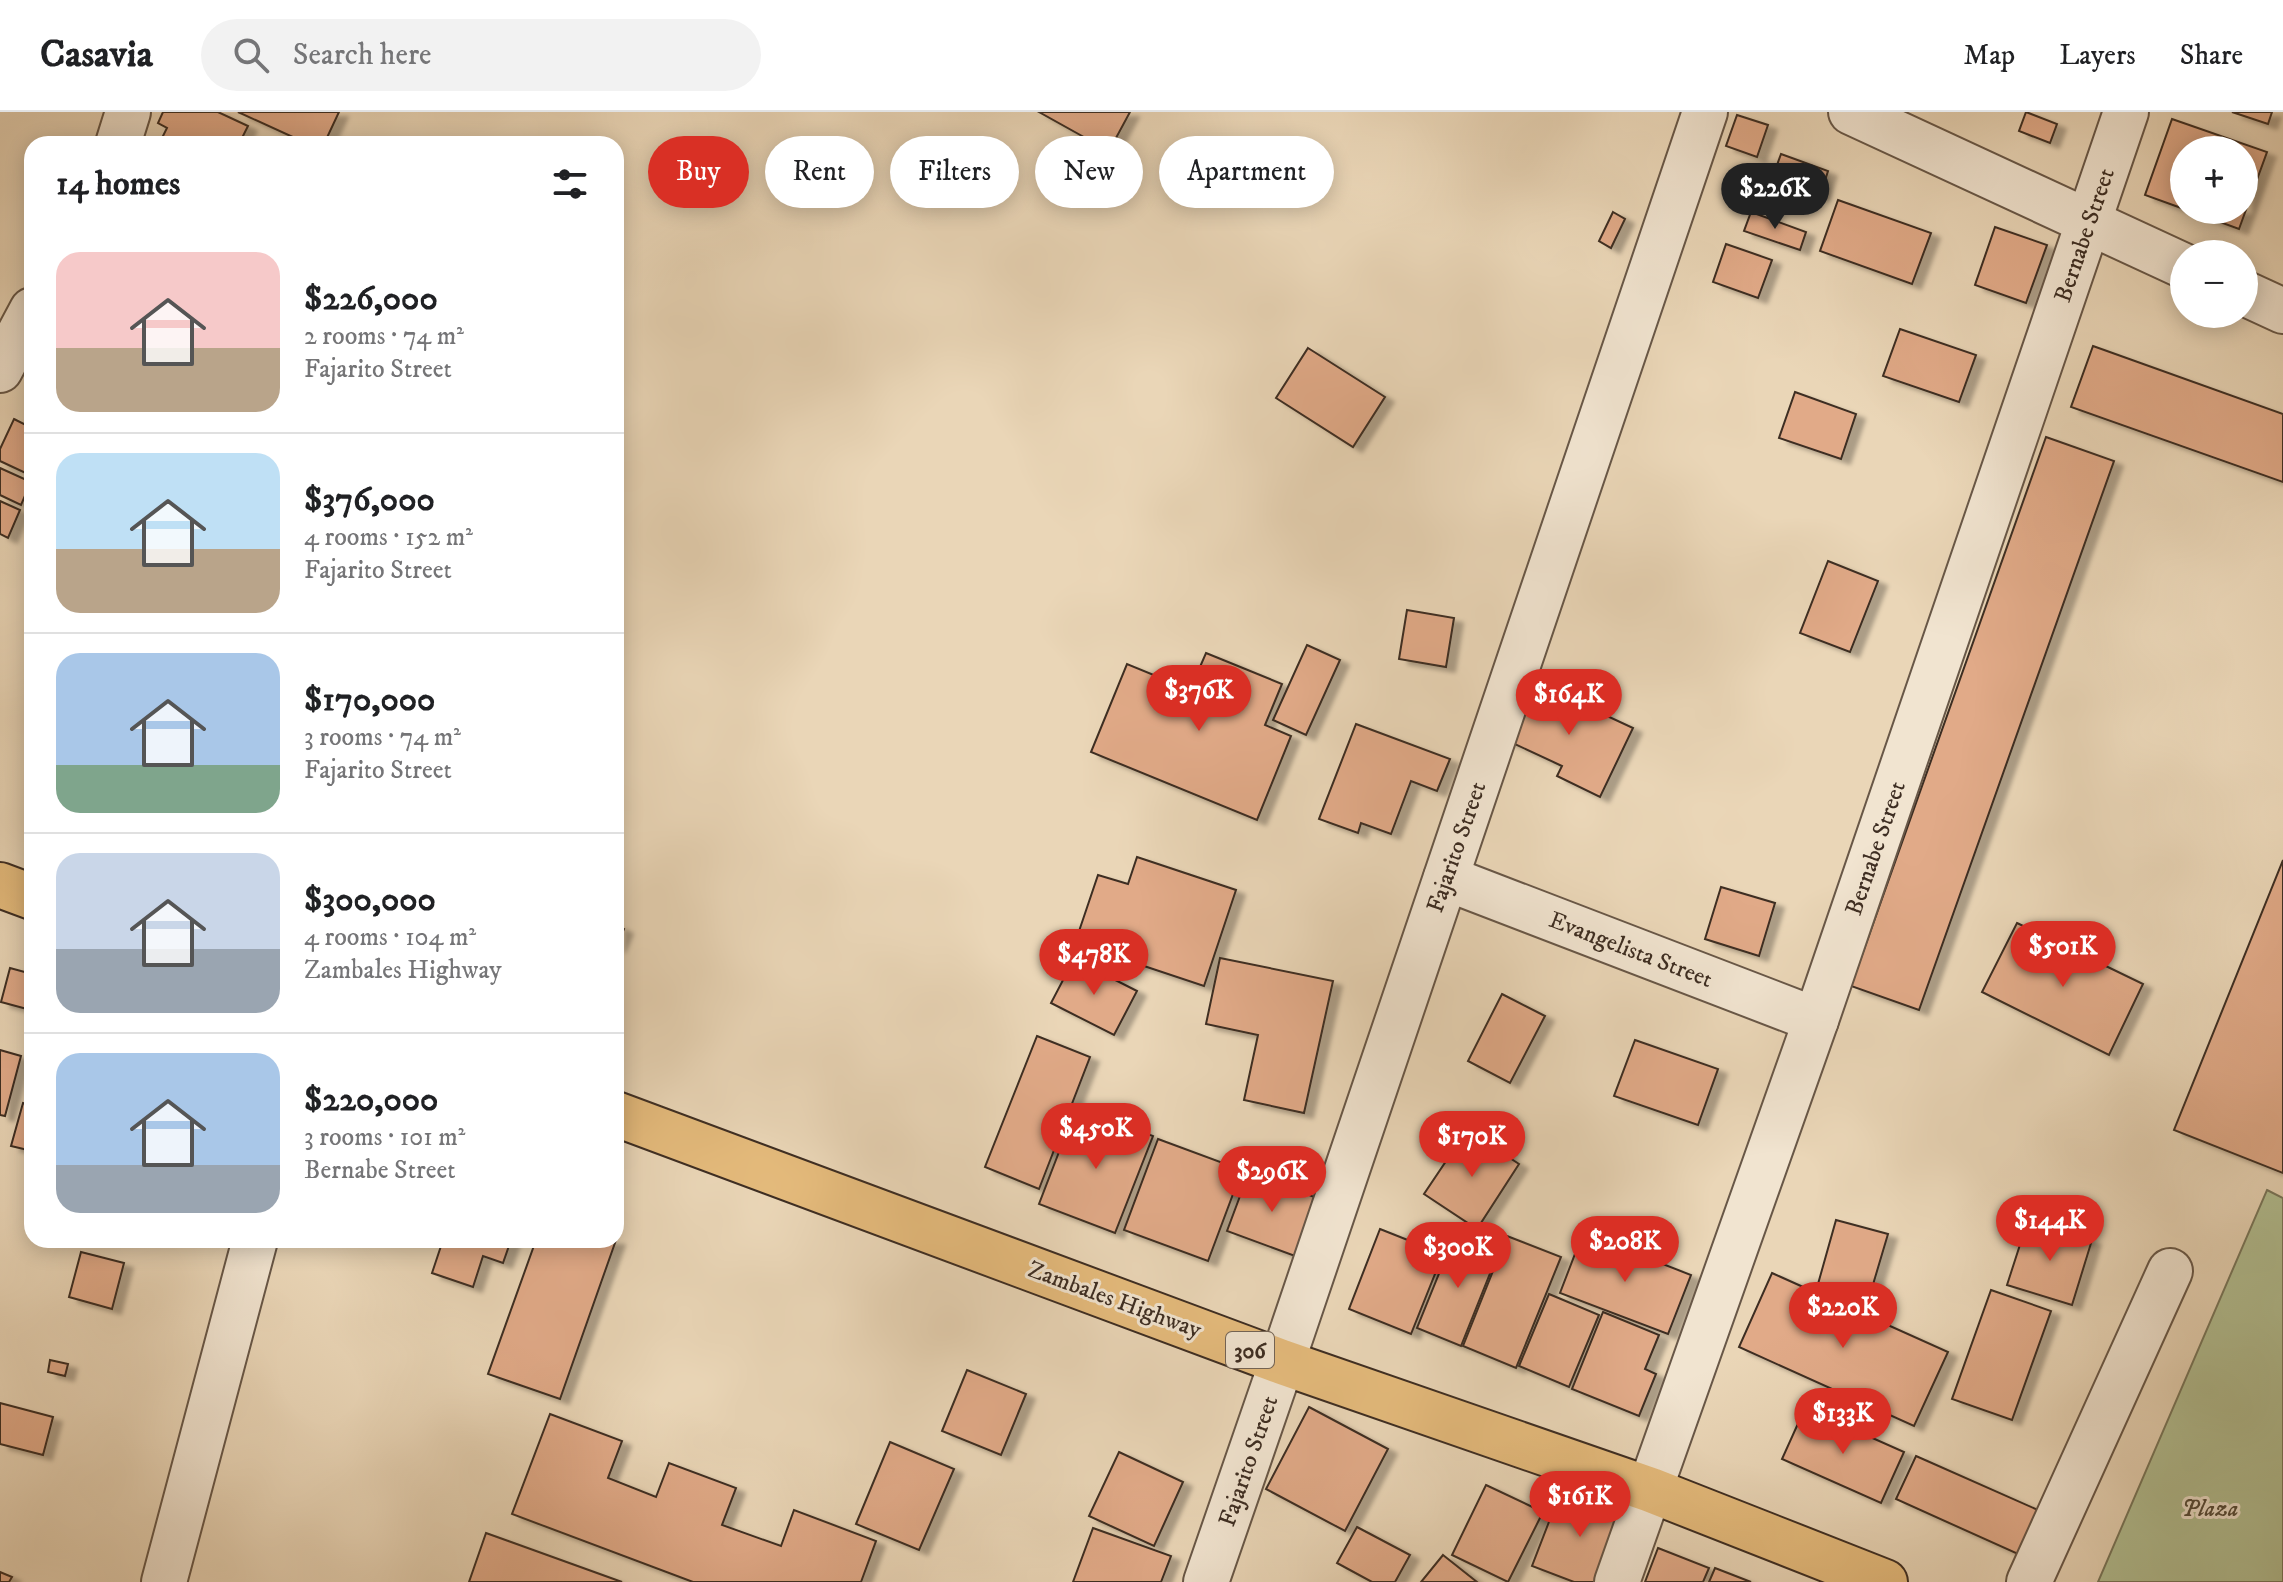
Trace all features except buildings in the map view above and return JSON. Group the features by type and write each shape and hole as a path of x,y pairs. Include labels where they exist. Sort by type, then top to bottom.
{"main road":[{"path":"0,885 24,894"},
{"name":"Zambales Highway","path":"624,1117 1282,1362 1651,1490 1885,1582"}],"street":[{"path":"120,136 128,112"},
{"name":"Fajarito Street","path":"1206,1582 1705,112"},
{"path":"1851,112 2170,260"},
{"name":"Bernabe Street","path":"1617,1582 1816,1020 2126,112"},
{"path":"2258,299 2283,311"},
{"path":"0,370 24,325"},
{"name":"Evangelista Street","path":"1446,878 1816,1020"},
{"path":"164,1582 253,1248"},
{"path":"2029,1582 2170,1271"}],"green space":[{"name":"Plaza","path":"2267,1190 2283,1198 2283,1582 2098,1582"}]}
